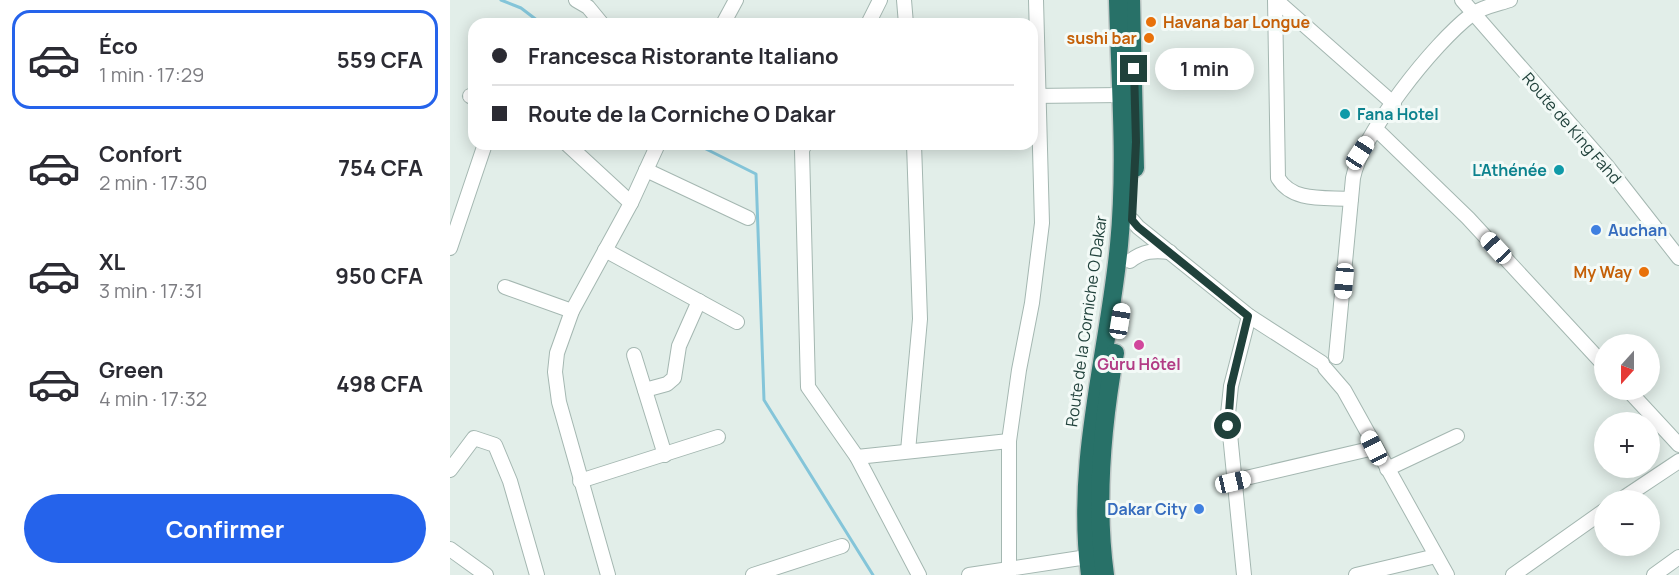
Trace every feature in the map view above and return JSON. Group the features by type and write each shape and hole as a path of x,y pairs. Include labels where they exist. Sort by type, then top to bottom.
{"highway":[{"name":"Route de la Corniche O Dakar","path":"1088,566 1086,501 1089,442 1119,243 1124,157 1118,0"},
{"name":"Route de la Corniche O Dakar","path":"1105,575 1100,507 1101,467 1111,374 1130,261 1136,142 1131,0"}],"street":[{"path":"726,18 736,0"},
{"path":"871,18 880,0"},
{"path":"904,0 906,18"},
{"path":"1036,0 1036,18"},
{"path":"1275,0 1394,104"},
{"path":"1275,0 1278,178 1289,192 1299,196 1351,199"},
{"name":"Route de King Fahd","path":"1462,0 1607,166 1679,258"},
{"path":"1329,364 1337,338 1356,165 1376,129 1426,60 1472,14 1510,0"},
{"path":"586,2 598,18"},
{"path":"1038,96 1122,95"},
{"path":"1376,129 1468,218 1594,354"},
{"path":"1008,572 1009,441 1039,255 1042,223 1038,138"},
{"path":"450,248 483,150"},
{"path":"574,150 631,203"},
{"path":"608,575 559,402 555,372 557,353 572,311 631,203 654,150"},
{"path":"800,150 807,381 816,402 857,457 919,575"},
{"path":"908,451 919,346 919,248 914,150"},
{"path":"646,170 748,218"},
{"path":"1132,220 1248,316 1306,354 1329,364 1447,575"},
{"path":"605,250 737,322"},
{"path":"1130,261 1140,253 1155,250 1170,252"},
{"path":"505,287 572,311"},
{"path":"645,390 667,384 674,378 679,346 699,302"},
{"path":"1244,575 1233,482 1228,404 1248,316"},
{"path":"634,355 665,455"},
{"path":"1637,400 1679,445"},
{"path":"1387,469 1456,436"},
{"path":"580,481 718,437"},
{"path":"450,470 474,438 495,445 510,481 537,575"},
{"path":"857,457 1009,441"},
{"path":"1233,482 1374,448"},
{"path":"1635,490 1679,460"},
{"path":"1513,575 1594,518"},
{"path":"753,575 778,571 842,546"},
{"path":"450,549 486,575"},
{"path":"1356,575 1436,556"},
{"path":"1654,575 1679,557"},
{"path":"969,575 1088,566"}],"waterway":[{"path":"501,0 521,8 534,18"},
{"path":"708,150 756,174 764,400 873,575"}],"place":[{"name":"Havana bar Longue","path":"1151,22"},
{"name":"sushi bar","path":"1149,38"},
{"name":"Fana Hotel","path":"1345,114"},
{"name":"L'Athénée","path":"1559,170"},
{"name":"Auchan","path":"1596,230"},
{"name":"My Way","path":"1644,272"},
{"name":"Gùru Hôtel","path":"1139,345"},
{"name":"Dakar City","path":"1199,509"}],"route":[{"path":"1134,69 1136,142 1132,220 1248,316 1231,386 1228,426"}]}
